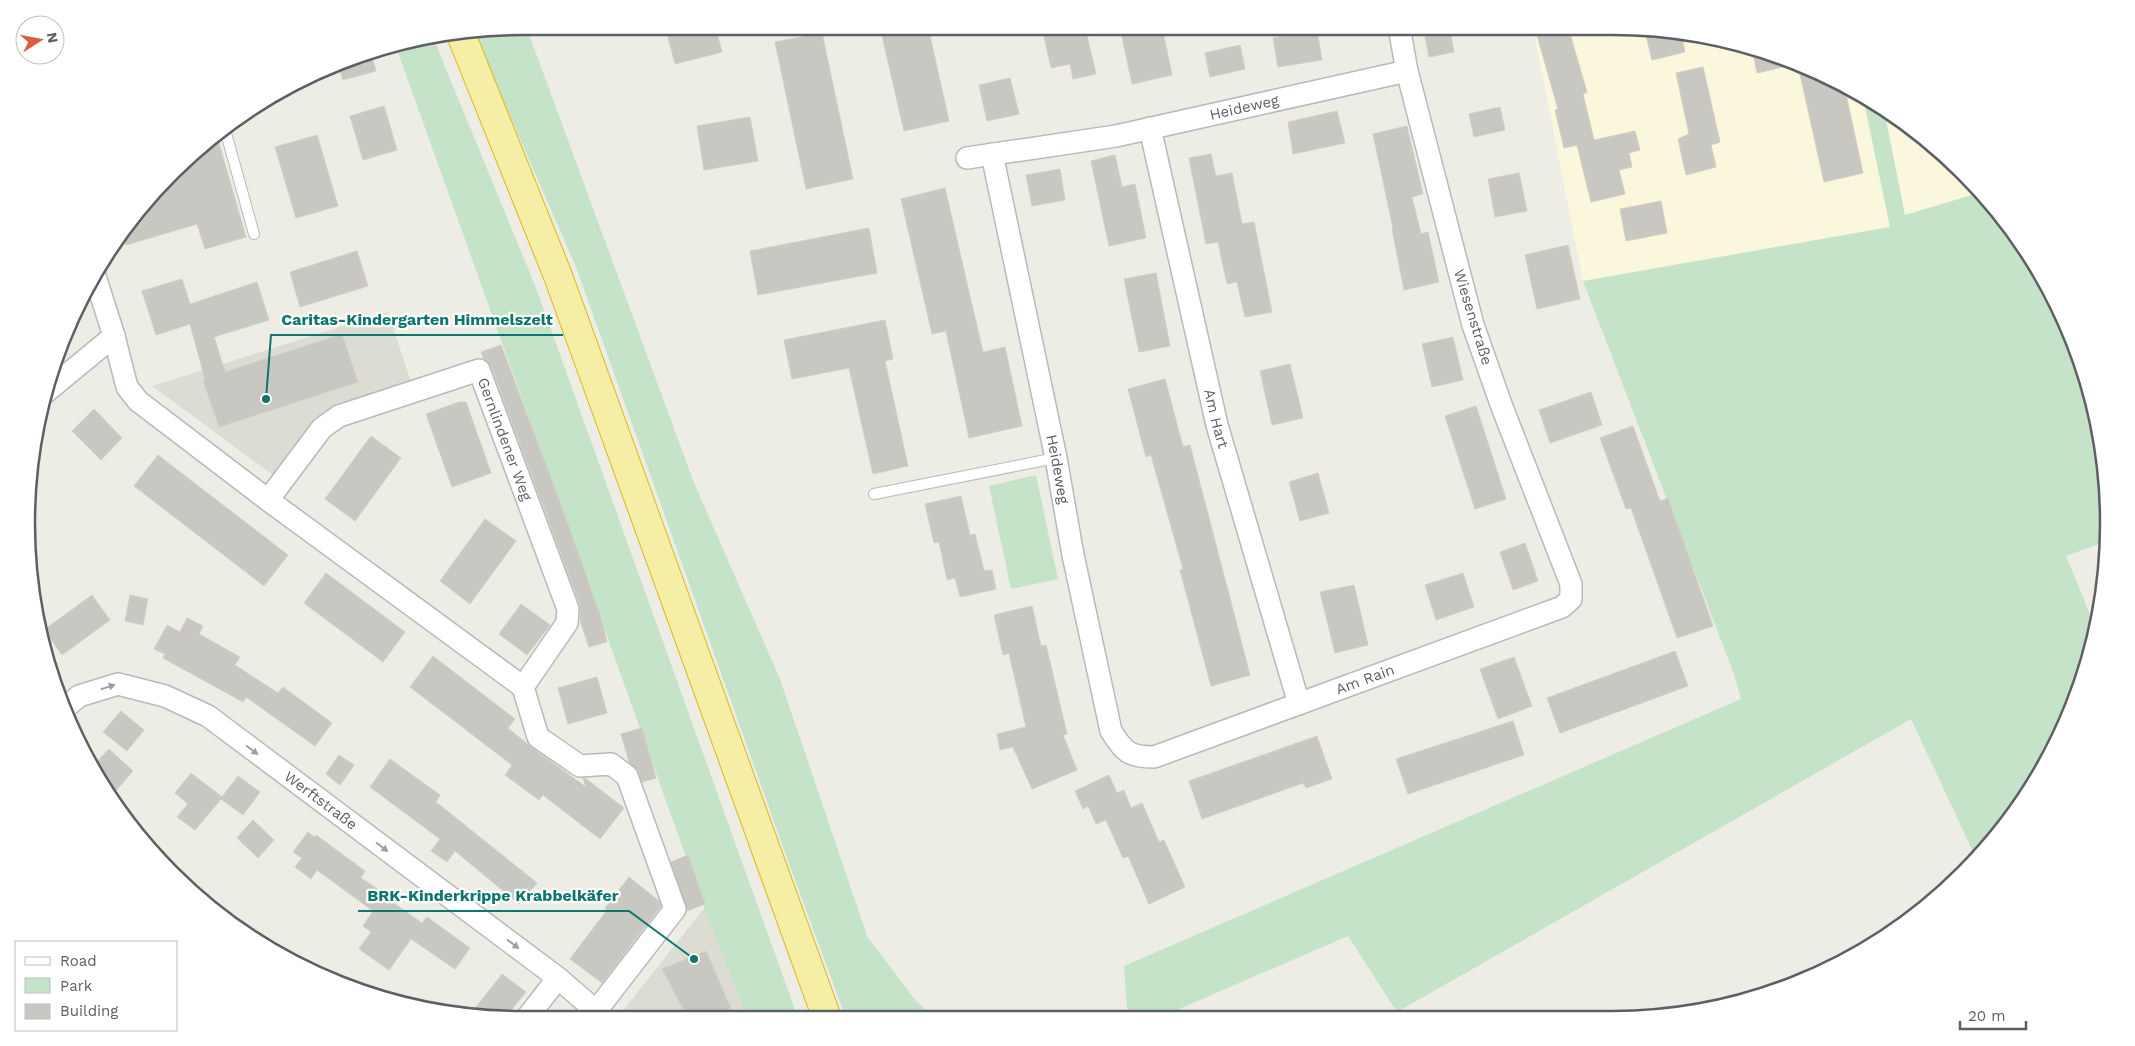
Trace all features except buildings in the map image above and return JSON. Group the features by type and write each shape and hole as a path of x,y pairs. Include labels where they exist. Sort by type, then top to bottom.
{"highway":[{"path":"463,39 561,286 824,1011"}],"street":[{"name":"Wiesenstraße","path":"1400,35 1407,70 1473,325 1502,406 1572,584 1571,599"},
{"name":"Heideweg","path":"967,158 1116,136 1407,70"},
{"name":"Am Hart","path":"1150,128 1217,425 1299,704"},
{"name":"Heideweg","path":"992,154 1056,458 1073,555 1111,731 1120,746 1135,756 1154,756"},
{"path":"97,284 114,336 127,387 138,401 268,500 523,687"},
{"path":"56,384 114,336"},
{"name":"Gernlindener Weg","path":"268,500 322,428 339,416 479,370 568,609 567,624 523,687"},
{"name":"Am Rain","path":"1154,756 1562,607 1571,599"},
{"name":"Werftstraße","path":"70,704 79,696 118,684 165,696 208,716 558,978 596,1011 675,909 626,776 611,764 580,766 538,737 523,687"},
{"path":"532,1011 558,978"}],"lane":[{"path":"227,136 254,234"},
{"path":"874,494 1056,458"}],"shaded area":[{"path":"1535,35 1612,35 1676,39 1738,52 1799,72 1856,100 1883,117 1934,156 1976,198 1890,227 1583,281"},
{"path":"388,312 411,382 325,412 273,475 152,386"},
{"path":"705,907 744,1011 623,1011"}],"green space":[{"path":"529,35 694,483 780,679 867,936 916,1001 927,1011 843,1011 576,267 476,37"},
{"path":"435,43 536,288 795,1011 744,1011 699,893 398,52"},
{"path":"1865,106 1886,119 1905,215 1973,195 2018,252 2050,307 2063,336 2083,397 2096,459 2099,491 2099,544 2066,556 2091,617 2074,680 2050,739 2035,767 1999,820 1973,851 1911,719 1399,1011 1396,1011 1348,936 1179,1009 1179,1011 1129,1011 1127,1007 1124,966 1741,699 1734,674 1583,281 1890,227"},
{"path":"1036,475 1058,579 1011,589 989,486"}],"place":[{"name":"Caritas-Kindergarten Himmelszelt","path":"266,399"},
{"name":"BRK-Kinderkrippe Krabbelkäfer","path":"694,959"}]}
